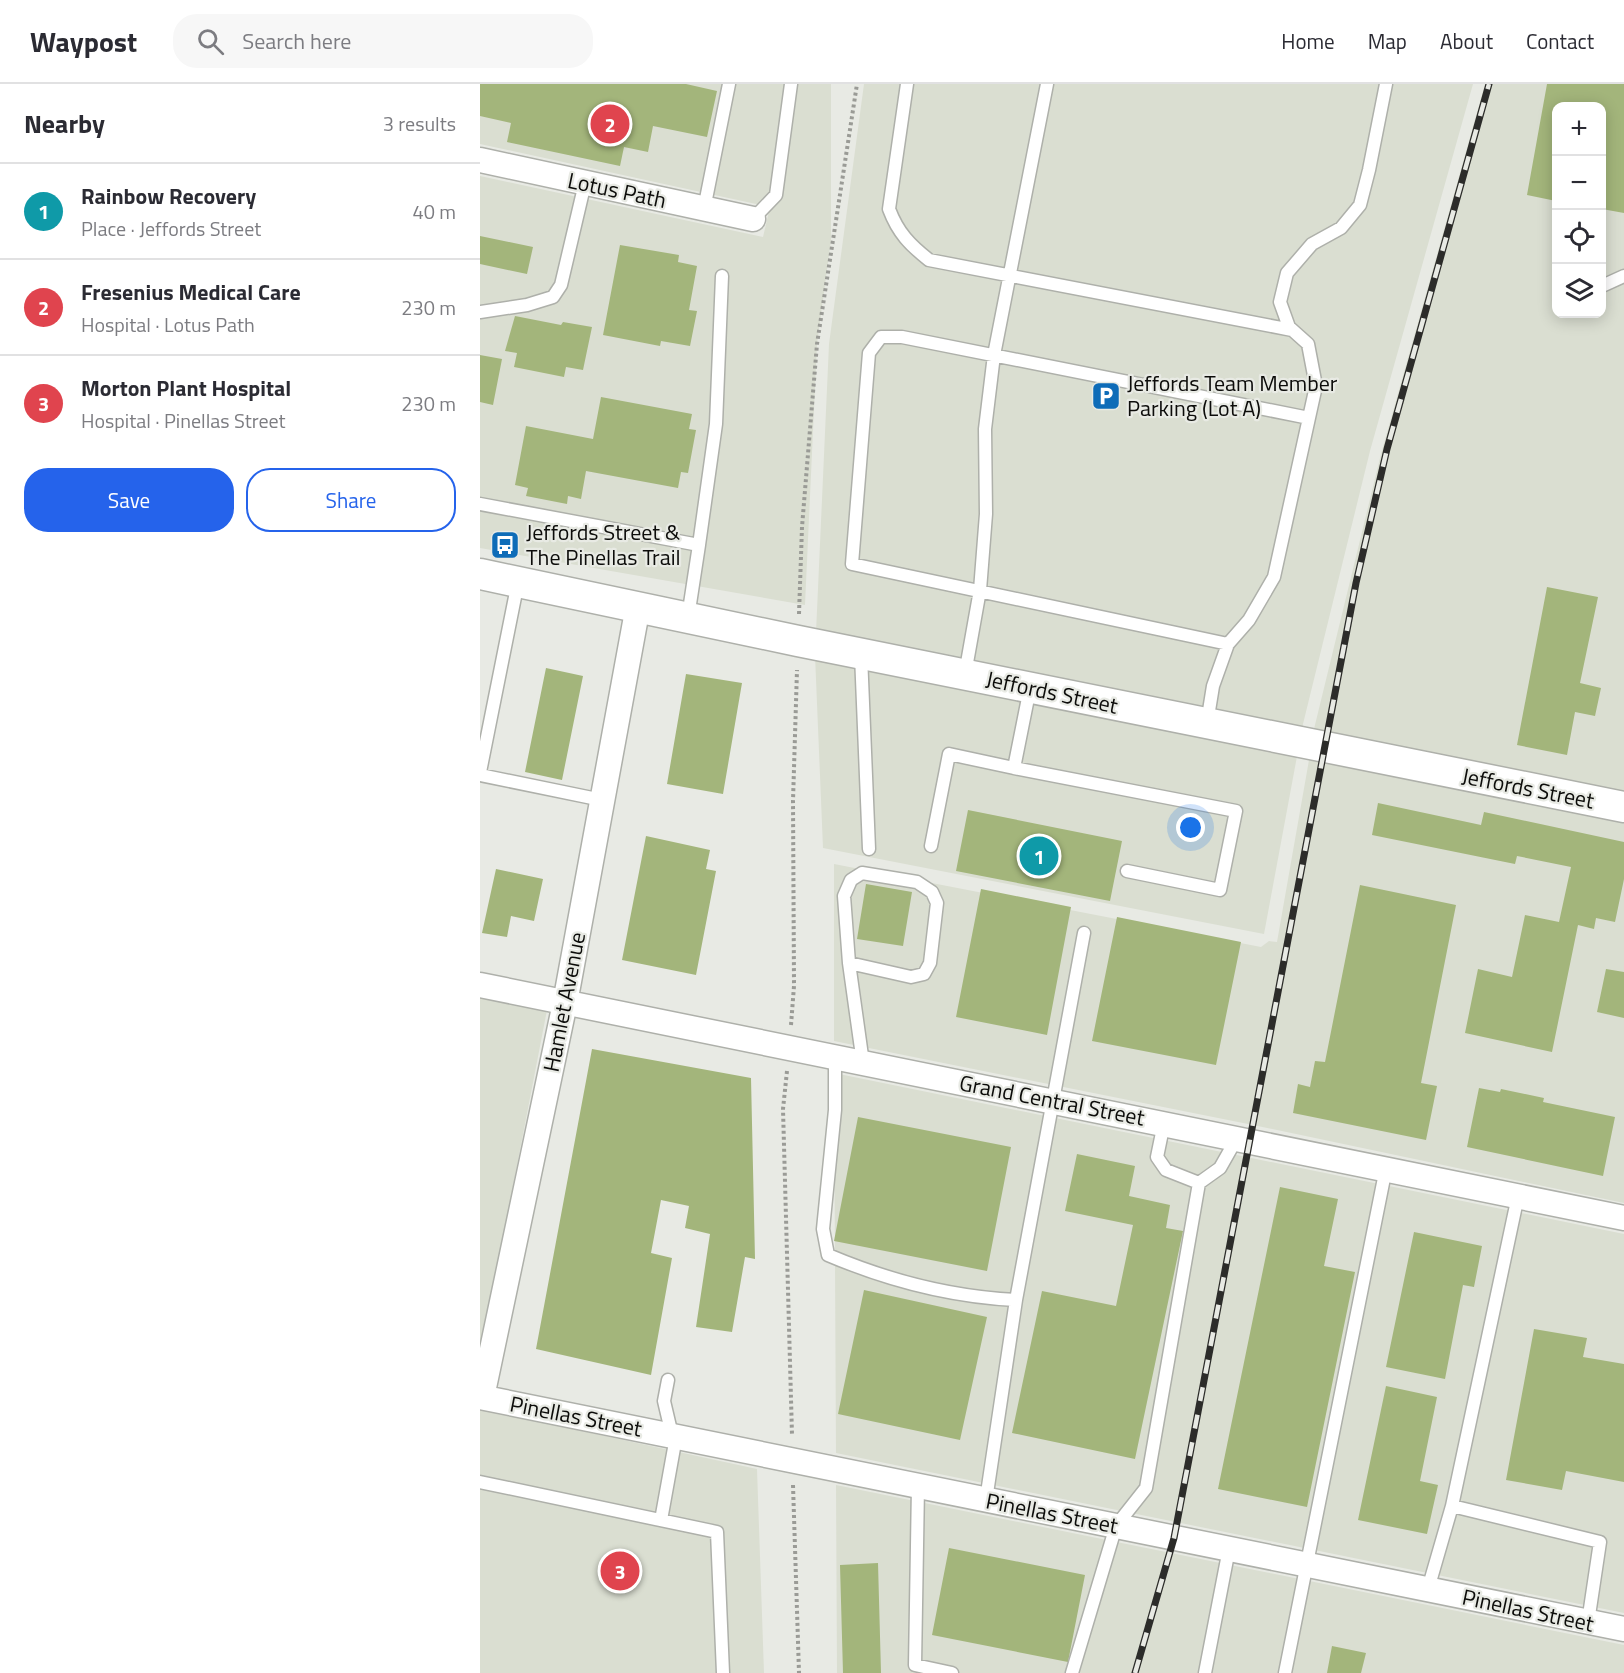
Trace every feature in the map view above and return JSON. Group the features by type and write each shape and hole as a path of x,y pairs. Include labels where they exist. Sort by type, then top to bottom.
{"street":[{"name":"Lotus Path","path":"480,160 753,219"},
{"name":"Jeffords Street","path":"480,574 798,641 1624,807"},
{"name":"Hamlet Avenue","path":"481,1397 565,1003 638,606"},
{"name":"Grand Central Street","path":"480,985 1237,1137 1624,1218"},
{"name":"Pinellas Street","path":"481,1397 1624,1629"}],"lane":[{"path":"704,208 729,84"},
{"path":"753,219 776,195 791,84"},
{"path":"907,84 889,209 896,227 908,244 929,260 1292,330"},
{"path":"965,674 980,590 987,514 985,429 994,355 1047,84"},
{"path":"1206,724 1213,686 1228,644 1249,620 1274,577 1316,386 1308,344 1292,330 1280,302 1287,273 1312,244 1341,228 1360,205 1370,170 1386,84"},
{"path":"480,312 527,305 553,297 561,285 585,183"},
{"path":"688,617 716,424 722,276"},
{"path":"1606,284 1624,276"},
{"path":"1228,644 852,564 869,353 880,338 902,337 1309,418"},
{"path":"480,504 699,545"},
{"path":"519,581 480,774 602,800"},
{"path":"861,653 869,849"},
{"path":"1014,768 1030,688"},
{"path":"931,846 949,754 1236,812 1220,890 1127,871"},
{"path":"849,963 911,977 924,974 930,963 937,903 932,892 917,882 862,873 851,880 844,896 849,963 863,1063"},
{"path":"986,1500 1016,1300 1084,933"},
{"path":"835,1057 835,1110 823,1229 828,1255 873,1274 986,1299 1016,1300"},
{"path":"1164,1123 1157,1157 1166,1170 1199,1183"},
{"path":"1072,1673 1116,1526 1146,1488 1199,1183 1220,1168 1237,1137"},
{"path":"1286,1673 1386,1168"},
{"path":"1428,1589 1452,1506 1518,1196"},
{"path":"661,1520 674,1436 664,1401 668,1380"},
{"path":"480,1482 717,1532 723,1673"},
{"path":"918,1486 915,1669 952,1673"},
{"path":"1452,1506 1600,1542 1588,1622"},
{"path":"1204,1673 1229,1549"}],"path":[{"path":"799,1673 783,1109 794,986 793,801 802,527 817,344 857,84"}],"shaded area":[{"path":"480,84 831,84 831,240 817,344 805,605 480,548 480,176 763,237 770,207 480,144"},
{"name":"Jeffords Team Member Parking (Lot A)","path":"864,84 1473,84 1370,451 1303,724 1264,934 823,848 815,655 829,344"},
{"path":"1485,84 1624,84 1624,794 1314,729 1381,454"},
{"path":"1309,760 1624,823 1624,1203 1253,1125 834,1041 834,864 1261,947 1269,941 1277,942"},
{"path":"480,997 547,1010 480,1357"},
{"path":"834,1073 1624,1234 1624,1613 836,1453"},
{"path":"480,1409 757,1469 764,1673 480,1673"},
{"path":"836,1485 1624,1645 1624,1673 837,1673"}],"building":[{"path":"480,84 686,84 717,91 707,137 653,126 648,152 624,147 620,166 507,142 511,123 480,116"},
{"path":"1547,84 1624,84 1624,213 1606,210 1606,102 1552,102 1552,200 1527,195"},
{"path":"480,236 533,247 527,274 480,264"},
{"path":"620,245 679,255 678,262 697,266 689,310 697,311 690,346 661,341 660,346 603,335"},
{"path":"515,316 561,325 563,322 592,327 583,370 566,367 564,377 514,367 517,353 505,351"},
{"path":"480,355 502,359 493,405 480,402"},
{"path":"601,397 692,414 689,429 696,430 688,473 681,472 678,488 586,471 581,499 568,496 567,504 526,496 528,488 515,485 526,426 593,439"},
{"path":"1547,587 1598,597 1580,683 1601,688 1595,716 1575,712 1567,755 1517,745"},
{"path":"546,668 583,676 562,780 525,772"},
{"path":"686,674 742,683 723,794 667,784"},
{"path":"1378,803 1481,825 1484,812 1624,842 1624,879 1615,922 1596,918 1594,929 1578,925 1552,1052 1465,1033 1478,969 1512,977 1525,915 1559,922 1571,867 1517,856 1515,864 1372,835"},
{"path":"968,810 1122,841 1110,901 956,871"},
{"path":"646,836 710,850 706,869 716,871 696,975 622,960"},
{"path":"496,869 543,879 534,921 511,916 507,937 482,933"},
{"path":"866,884 912,892 903,946 857,939"},
{"path":"1360,885 1456,905 1421,1083 1437,1086 1426,1140 1293,1113 1298,1084 1310,1087 1315,1061 1325,1062"},
{"path":"981,889 1071,907 1047,1035 956,1017"},
{"path":"1117,917 1241,942 1216,1065 1092,1041"},
{"path":"1606,969 1624,972 1624,1018 1597,1012"},
{"path":"592,1049 751,1078 755,1259 745,1257 732,1332 696,1327 710,1234 685,1228 689,1206 661,1200 651,1253 672,1258 651,1375 536,1349"},
{"path":"1479,1088 1500,1092 1501,1089 1544,1098 1543,1102 1615,1117 1603,1176 1467,1147"},
{"path":"858,1117 1011,1147 987,1271 834,1241"},
{"path":"1077,1154 1135,1166 1129,1196 1170,1205 1166,1228 1183,1231 1135,1459 1012,1433 1042,1291 1116,1306 1133,1225 1065,1211"},
{"path":"1280,1187 1338,1199 1324,1266 1355,1272 1307,1507 1218,1489"},
{"path":"1414,1232 1482,1246 1474,1287 1463,1285 1445,1379 1386,1367"},
{"path":"864,1290 987,1317 960,1440 838,1414"},
{"path":"1534,1329 1587,1338 1583,1357 1624,1364 1624,1482 1566,1471 1562,1490 1506,1480"},
{"path":"1386,1386 1437,1397 1420,1481 1438,1485 1427,1534 1358,1520"},
{"path":"949,1548 1085,1575 1068,1662 932,1635"},
{"path":"878,1563 881,1673 843,1673 840,1565"},
{"path":"1332,1646 1366,1653 1361,1673 1327,1673"}],"railway":[{"path":"1135,1673 1174,1538 1356,583 1387,449 1489,84"}],"place":[{"name":"Fresenius Medical Care","path":"610,124"},
{"name":"Jeffords Team Member Parking (Lot A)","path":"1106,396"},
{"name":"Jeffords Street & The Pinellas Trail","path":"505,545"},
{"name":"Rainbow Recovery","path":"1039,856"},
{"name":"Morton Plant Hospital","path":"620,1571"}]}
